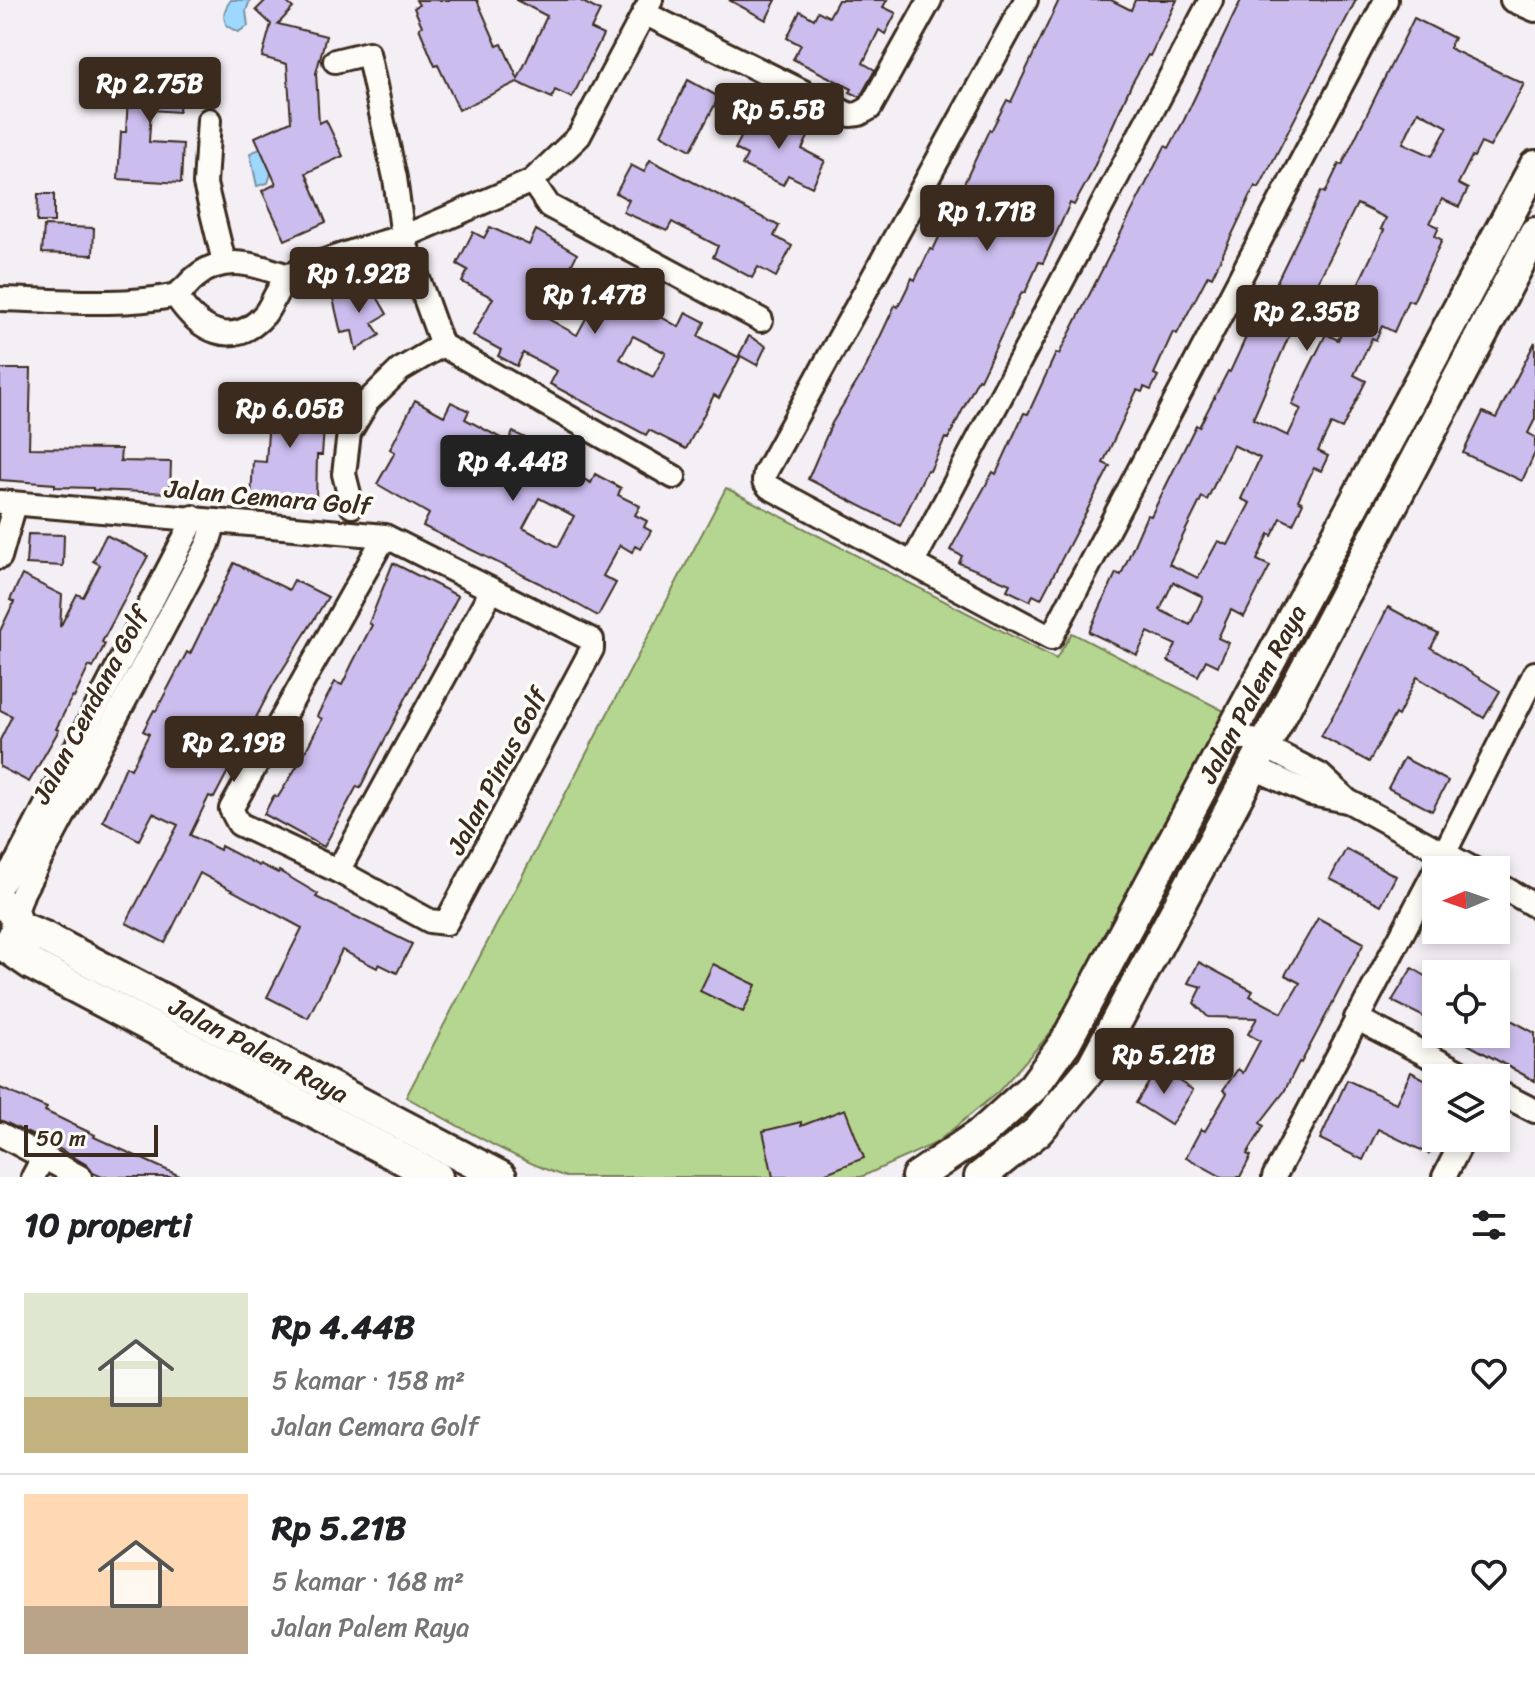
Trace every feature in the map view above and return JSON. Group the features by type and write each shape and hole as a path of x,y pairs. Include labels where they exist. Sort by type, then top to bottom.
{"street":[{"path":"176,296 185,309 205,326 233,335 252,327 266,312 288,276 403,237 532,181 579,136 648,6 850,115 870,108 930,0"},
{"path":"1026,0 765,473 764,481 769,487 1051,638 1386,0"},
{"path":"912,564 1211,0"},
{"path":"1512,0 1535,10"},
{"path":"335,61 368,53 395,178 403,237 442,345 674,477"},
{"path":"209,120 205,184 224,262"},
{"name":"Jalan Palem Raya","path":"917,1177 983,1132 1033,1087 1065,1043 1535,166"},
{"path":"532,181 549,206 761,320"},
{"name":"Jalan Palem Raya","path":"980,1177 1038,1131 1092,1067 1535,233"},
{"path":"0,299 120,301 176,296 198,275 224,262 258,265 288,276"},
{"path":"352,506 344,474 349,433 368,401 400,370 442,345"},
{"path":"0,557 8,503"},
{"name":"Jalan Cemara Golf","path":"8,503 385,536 584,633 592,640 592,649"},
{"name":"Jalan Cendana Golf","path":"0,887 193,517"},
{"name":"Jalan Cendana Golf","path":"7,928 23,892 208,544 215,521"},
{"path":"385,536 231,809 239,824 338,871 492,590"},
{"name":"Jalan Pinus Golf","path":"338,871 430,921 440,924 450,919 592,649"},
{"path":"1274,1177 1532,686"},
{"path":"1254,693 1262,711 1275,712 1285,708"},
{"path":"1230,738 1248,738 1258,756 1320,775 1348,801 1452,856"},
{"path":"1510,891 1535,906"},
{"name":"Jalan Palem Raya","path":"7,928 31,964 437,1177"},
{"name":"Jalan Palem Raya","path":"7,928 58,945 501,1177"},
{"path":"1356,1018 1444,1064"},
{"path":"1510,1098 1535,1111"},
{"path":"0,1134 80,1177"},
{"path":"1444,1177 1457,1152"},
{"path":"33,1177 44,1156"}],"green space":[{"path":"726,488 1056,659 1072,633 1228,713 1062,1020 998,1092 936,1143 861,1177 566,1177 504,1151 406,1097"}],"water":[{"path":"231,0 250,0 246,11 248,26 238,32 227,26 225,19 225,10"},
{"path":"260,149 268,153 273,167 268,183 257,186 250,153"}],"building":[{"path":"266,0 284,0 293,8 278,24 326,36 316,73 319,123 326,120 343,156 306,173 326,222 285,240 262,191 276,184 255,137 291,121 287,64 262,57 271,24 256,10"},
{"path":"416,0 477,0 497,46 502,44 518,79 547,16 516,0 579,0 600,11 591,29 603,35 572,98 555,90 552,98 517,82 459,110 419,28 422,26 414,8 419,5"},
{"path":"729,0 776,0 766,20"},
{"path":"838,0 887,0 883,7 896,13 885,34 879,30 863,63 875,70 860,97 850,92 852,89 793,59 801,45 787,38 800,11 814,19 818,11 829,17"},
{"path":"1059,0 1111,0 1131,10 1135,0 1177,0 1150,56 1131,85 1090,176 1074,205 1070,203 1043,263 1039,262 1025,293 1022,292 980,380 948,439 945,438 930,471 927,470 900,526 808,479 832,423 866,367 895,305 898,307 912,278 915,280 930,249 933,250 989,130 1007,100 1011,102"},
{"path":"1241,0 1356,0 1259,188 1255,186 1212,277 1208,275 1177,334 1173,332 1154,374 1158,376 1151,390 1144,387 1142,392 1137,390 1103,463 1110,466 1041,599 1033,595 1030,601 1007,590 1010,584 959,563 962,556 950,550 993,472 996,474 1024,413 1028,414 1056,353 1059,354 1165,146 1169,148 1184,120"},
{"path":"1414,18 1454,38 1449,48 1524,84 1490,147 1481,143 1472,156 1458,184 1468,189 1459,207 1442,199 1430,223 1439,227 1435,236 1442,240 1413,302 1408,300 1394,332 1382,326 1376,340 1372,338 1354,375 1366,381 1342,429 1331,424 1318,451 1328,456 1321,471 1314,468 1298,500 1303,503 1293,524 1281,518 1272,536 1269,534 1257,560 1270,566 1244,617 1231,610 1218,638 1229,643 1218,666 1206,660 1198,676 1168,661 1176,645 1148,632 1137,655 1089,632 1116,573 1121,575 1147,515 1151,516 1196,425 1199,427 1230,372 1260,307 1264,308 1321,191 1325,193 1339,164 1342,165","holes":["1418,111 1448,127 1432,156 1403,143","1357,204 1386,218 1381,229 1384,230 1352,297 1347,296 1341,310 1350,314 1338,340 1326,334 1292,405 1301,409 1288,436 1253,419 1295,322","1233,445 1260,458 1241,499 1250,503 1228,545 1218,541 1198,578 1169,564 1202,497 1207,500","1173,582 1203,597 1190,625 1160,610"]},
{"path":"130,63 182,67 179,112 151,110 149,142 183,144 181,183 118,179 121,132 126,132"},
{"path":"688,80 719,97 691,150 661,134"},
{"path":"770,111 810,133 802,149 825,161 812,187 788,175 783,185 742,165 747,155 735,149 750,120 762,126"},
{"path":"650,160 779,226 774,236 792,246 776,277 758,267 752,278 713,257 718,246 672,222 667,231 623,212 629,200 616,193 631,165 644,172"},
{"path":"38,194 54,194 54,222 37,222"},
{"path":"44,226 94,228 93,255 42,253"},
{"path":"490,227 529,245 536,230 577,254 570,268 602,286 609,274 654,296 647,309 679,327 686,312 705,322 698,336 740,358 719,398 714,395 686,449 649,430 646,435 550,384 557,371 523,353 517,366 498,356 501,350 473,335 493,298 462,282 468,270 457,264 473,232 484,238","holes":["557,293 590,311 577,335 545,317","633,336 666,353 653,377 620,359"]},
{"path":"372,288 387,314 372,323 380,335 356,350 352,331 341,333 332,294 354,289 362,295"},
{"path":"749,336 766,346 757,365 739,355"},
{"path":"1535,342 1535,419 1528,433 1535,437 1535,453 1522,481 1463,453 1483,412 1496,418"},
{"path":"0,369 31,369 29,448 121,449 120,461 171,462 170,493 93,490 0,480"},
{"path":"271,387 295,388 294,400 326,402 322,455 317,455 316,502 251,500 253,461 266,462"},
{"path":"415,400 444,416 451,402 469,411 465,419 508,442 513,432 561,455 553,470 577,483 580,477 591,483 595,474 621,488 618,495 640,506 635,515 647,521 644,527 651,531 641,549 635,546 632,552 620,545 603,576 616,583 598,616 423,526 429,514 377,484 395,452 390,449","holes":["539,498 574,516 558,547 523,528"]},
{"path":"28,534 64,535 63,566 26,564"},
{"path":"106,535 148,556 102,642 105,644 93,668 89,666 56,729 59,730 29,782 0,767 0,740 12,716 0,710 0,631 14,602 10,600 22,575 62,595 60,627 77,594 83,597 100,565 93,561"},
{"path":"234,563 289,590 294,580 328,597 273,685 214,798 209,796 190,835 220,850 221,846 259,866 279,871 318,894 316,897 412,944 397,973 379,964 377,968 342,950 308,1018 267,997 302,928 200,873 165,943 126,923 178,825 153,813 139,840 103,821 126,766 131,769 149,734 143,731 187,652 190,654"},
{"path":"393,563 458,596 360,788 357,786 324,847 264,814 302,758 322,719 317,716 335,682 342,685 372,625 369,623"},
{"path":"1388,607 1438,634 1431,648 1500,691 1484,718 1417,677 1398,716 1395,714 1369,762 1321,736"},
{"path":"1404,758 1448,781 1432,811 1388,788"},
{"path":"1346,849 1396,876 1381,905 1330,879"},
{"path":"1318,918 1364,943 1301,1063 1260,1123 1264,1126 1247,1154 1251,1156 1240,1177 1222,1177 1186,1157 1201,1129 1205,1131 1227,1093 1223,1090 1238,1069 1243,1073 1260,1041 1248,1034 1257,1018 1208,1017 1194,1003 1202,987 1188,983 1199,962 1253,991 1250,996 1282,1013 1300,983 1285,975"},
{"path":"713,964 756,985 743,1012 700,991"},
{"path":"1412,968 1422,974 1422,1016 1392,1001"},
{"path":"1510,1020 1535,1033 1535,1081 1510,1067 1510,1064 1504,1064 1475,1048 1510,1048"},
{"path":"1158,1068 1193,1090 1171,1125 1136,1103"},
{"path":"1411,1072 1422,1078 1422,1151 1378,1129 1363,1160 1320,1139 1347,1080 1396,1103"},
{"path":"0,1088 47,1108 45,1111 94,1137 182,1177 102,1177 93,1173 87,1165 51,1144 0,1120"},
{"path":"845,1109 864,1158 816,1177 773,1177 763,1131 801,1122 801,1126"}]}
